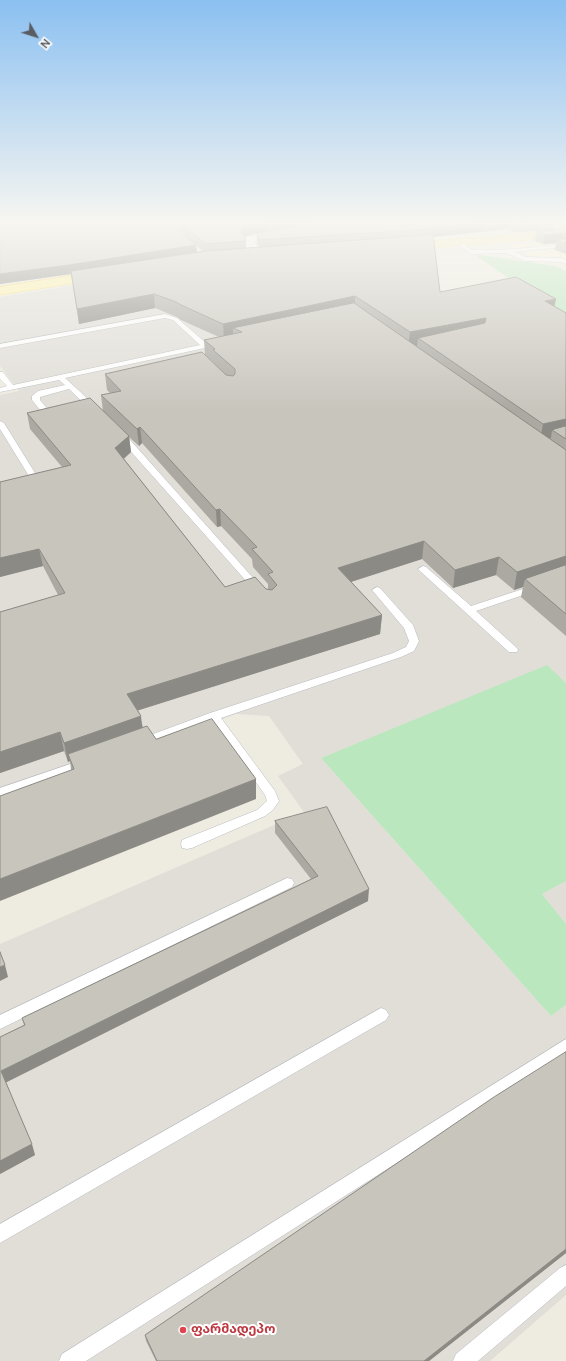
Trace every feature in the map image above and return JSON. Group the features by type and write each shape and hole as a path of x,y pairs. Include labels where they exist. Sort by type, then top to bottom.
{"main road":[{"path":"0,291 48,284"}],"lane":[{"path":"0,346 165,316 175,319 205,346"},
{"path":"0,390 192,352 205,346 227,341"},
{"path":"0,374 11,387"},
{"path":"60,377 99,413"},
{"path":"52,419 36,400 36,396 42,393 71,386"},
{"path":"2,428 36,481"},
{"path":"114,428 128,441 266,598"},
{"path":"423,569 513,650"},
{"path":"469,610 544,585"},
{"path":"133,746 214,716 397,655 410,649 414,641 409,627 377,590"},
{"path":"187,844 261,813 269,807 273,801 271,794 214,716"},
{"path":"0,793 96,759"},
{"path":"0,1022 287,883"},
{"path":"0,1234 381,1015"},
{"path":"69,1361 566,1046"},
{"path":"463,1361 566,1274"}],"shaded area":[{"path":"85,284 186,284 238,327 517,284 566,313 566,683 547,666 321,758 551,1016 566,1005 566,1295 490,1361 0,1361 0,944 304,812 278,776 303,764 269,716 236,714 0,800 0,395 19,391 0,366 0,297"},
{"path":"566,881 566,924 542,894"}],"green space":[{"path":"517,284 566,284 566,313"},
{"path":"547,665 566,683 566,881 542,894 566,924 566,1005 551,1016 321,758"}],"building":[{"path":"73,284 439,284 440,292 483,284 528,284 556,299 545,301 566,313 566,419 543,424 418,338 485,323 486,318 410,332 355,296 223,324 176,302 154,294 77,309"},
{"path":"354,303 566,450 566,556 517,572 499,557 455,570 424,541 338,568 382,615 127,694 141,716 64,743 60,732 0,752 0,612 65,593 39,549 0,558 0,482 71,465 27,413 90,398 129,436 115,448 225,587 255,577 266,589 272,590 277,585 268,574 273,572 252,549 257,547 220,509 216,510 140,427 137,429 101,395 121,391 105,374 202,352 226,375 233,376 235,374 235,369 204,340 242,332 233,328"},
{"path":"566,426 566,439 552,430"},
{"path":"566,565 566,614 525,579"},
{"path":"212,719 256,779 0,879 0,796 74,769 68,754 147,726 156,739"},
{"path":"327,807 369,889 1,1071 32,1144 0,1161 0,1037 25,1025 22,1018 318,876 275,821"},
{"path":"0,952 5,965 0,967"},
{"path":"566,1052 566,1249 424,1361 157,1361 145,1335 494,1097"}],"place":[{"name":"ფარმადეპო","path":"183,1330"}]}
